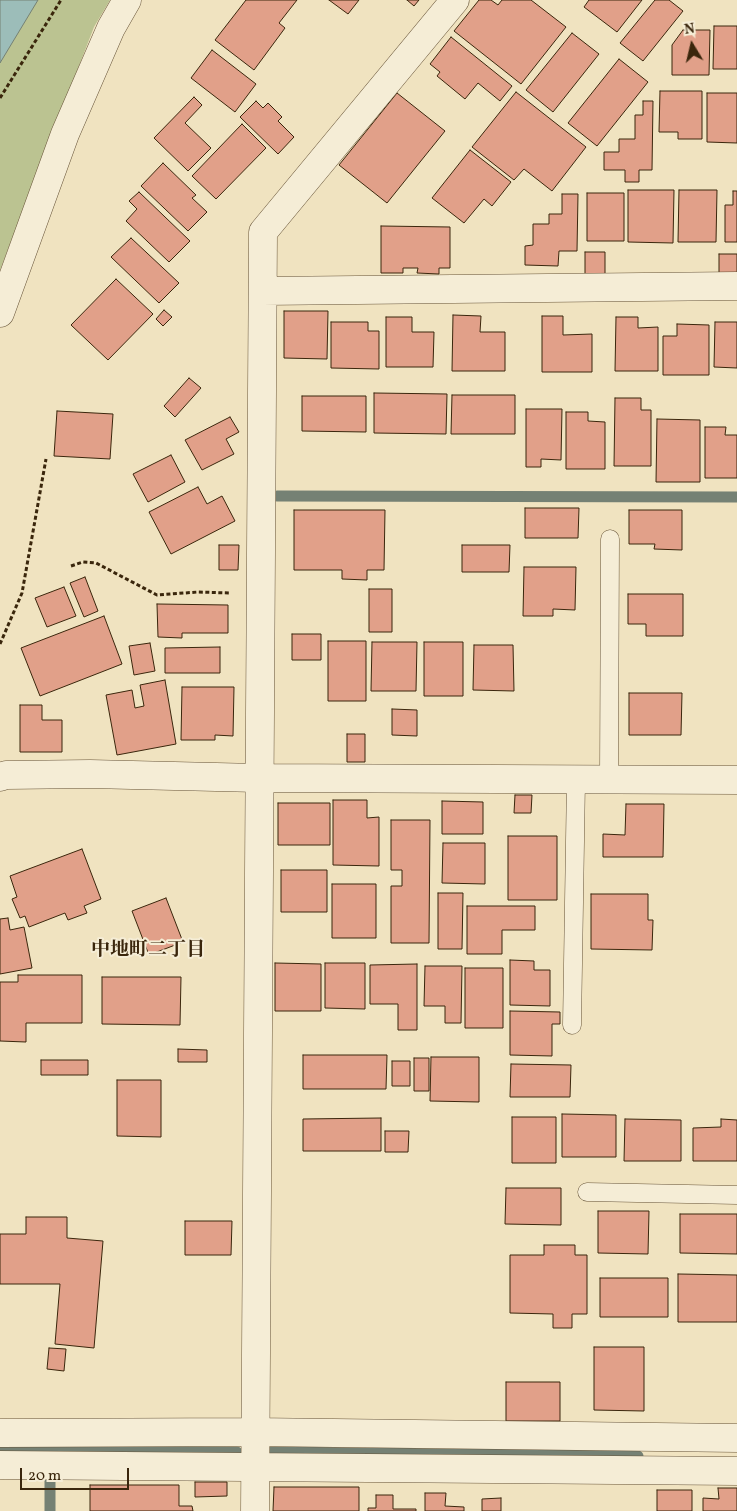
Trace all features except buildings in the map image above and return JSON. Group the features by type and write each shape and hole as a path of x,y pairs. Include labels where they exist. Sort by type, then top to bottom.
{"street":[{"path":"0,313 65,134 111,28 127,0"},
{"path":"255,1511 258,778 263,232 455,0"},
{"path":"263,291 737,286"},
{"path":"0,777 6,775 90,774 258,778 737,780"},
{"path":"0,1432 254,1432 737,1438"},
{"path":"0,1466 737,1471"}],"lane":[{"path":"609,779 610,539"},
{"path":"572,1025 576,780"},
{"path":"587,1192 737,1195"}],"path":[{"path":"0,98 61,0"},
{"path":"0,644 22,594 46,459"},
{"path":"71,566 82,562 96,563 157,595 198,592 260,593"}],"green space":[{"path":"0,0 110,0 94,27 0,270"}],"water":[{"path":"0,0 38,0 0,63"}],"waterway":[{"path":"277,496 737,497"},
{"path":"0,1450 237,1452"},
{"path":"270,1452 638,1456"},
{"path":"50,1478 50,1511"}],"district":[{"name":"中地町二丁目","path":"148,952"}]}
